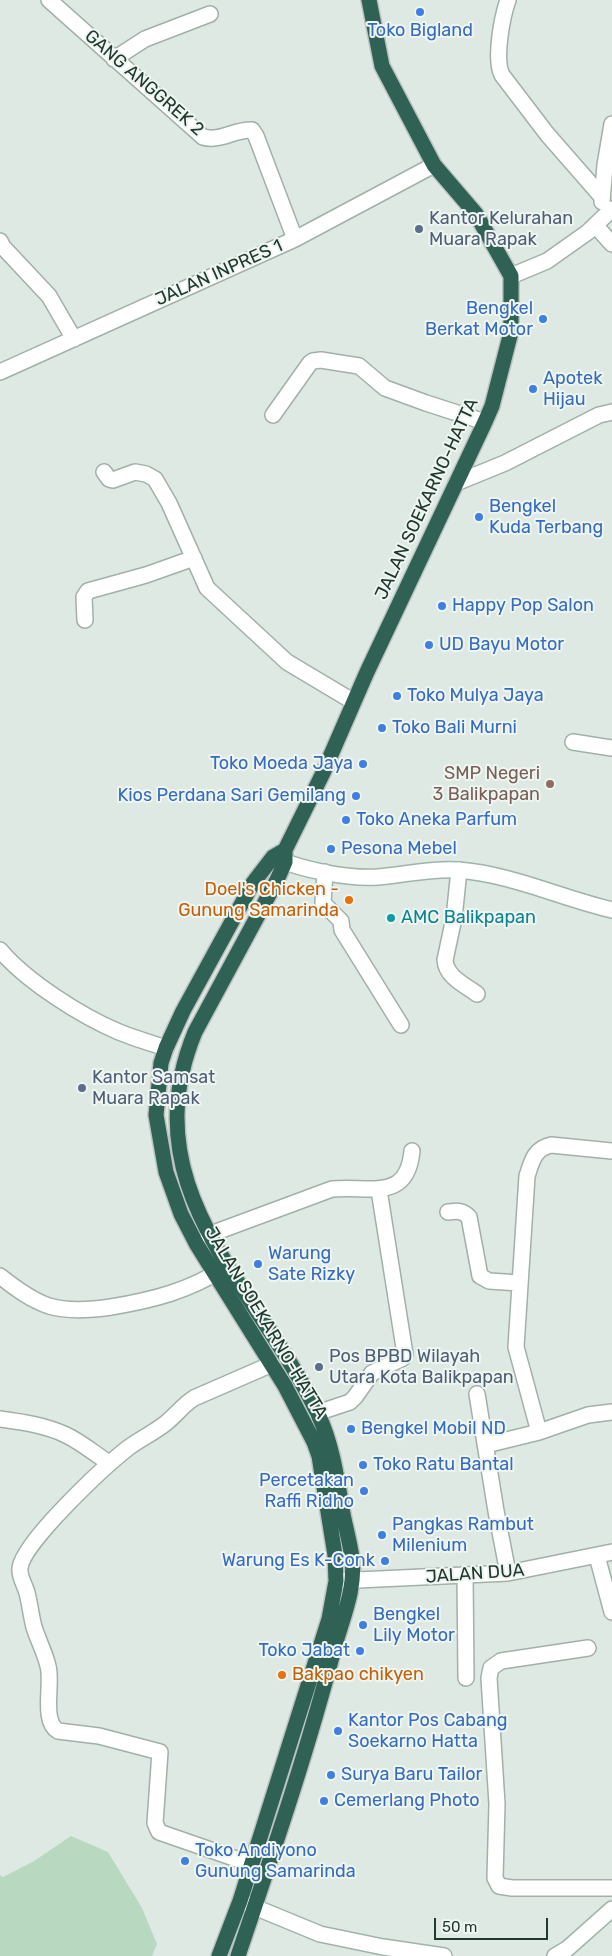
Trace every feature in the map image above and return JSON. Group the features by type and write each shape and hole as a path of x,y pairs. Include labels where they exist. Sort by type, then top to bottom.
{"highway":[{"name":"JALAN SOEKARNO-HATTA","path":"238,1956 320,1703 353,1581 352,1557 335,1464 328,1438 318,1413 292,1382 221,1270 181,1214 166,1172 158,1126 156,1102 161,1063 183,1011 240,905 253,883 281,856 298,825 492,406 511,332 510,276 476,214 434,165 382,66 370,0"},
{"name":"JALAN SOEKARNO-HATTA","path":"220,1956 240,1901 329,1619 336,1581 335,1555 319,1456 292,1382 272,1364 221,1270 194,1202 179,1151 176,1113 182,1072 194,1032 277,880 281,856"}],"street":[{"name":"GANG ANGGREK 2","path":"49,0 203,136 215,139 252,130 256,136 295,239"},
{"path":"508,0 499,48 499,66 502,74 548,134 602,198"},
{"path":"114,59 145,39 210,14"},
{"path":"612,124 602,198 604,217 612,244"},
{"name":"JALAN INPRES 1","path":"0,372 295,239 434,165"},
{"path":"510,276 547,261 588,232 604,217"},
{"path":"0,241 3,247 49,296 74,338"},
{"path":"274,415 310,363 321,360 359,366 385,388 485,422"},
{"path":"456,483 498,466 599,415 612,412"},
{"path":"104,472 112,480 136,472 156,479 207,588 287,662 354,702"},
{"path":"84,620 84,597 88,591 146,575 194,558"},
{"path":"572,742 612,748"},
{"path":"281,856 325,872 360,878 435,870 459,870 504,878 612,910"},
{"path":"459,870 454,918 445,967 450,975 477,994"},
{"path":"325,872 323,903 342,920 342,930 401,1025"},
{"path":"3,959 69,1005 118,1032 166,1048"},
{"path":"540,1432 516,1347 527,1176 533,1158 541,1147 551,1145 612,1151"},
{"path":"208,1235 332,1189 379,1190 390,1187 403,1179 411,1162 412,1151"},
{"path":"318,1413 350,1402 372,1373 403,1358 405,1354 379,1190"},
{"path":"448,1212 457,1210 464,1212 469,1217 480,1276 489,1281 520,1283"},
{"path":"0,1276 30,1298 50,1306 89,1310 142,1302 170,1295 221,1270"},
{"path":"251,1864 159,1832 155,1823 160,1752 99,1736 58,1731 54,1728 51,1722 48,1666 34,1625 27,1592 20,1575 20,1568 23,1559 37,1539 73,1497 109,1463 129,1447 165,1424 194,1398 272,1364"},
{"path":"477,1394 508,1573"},
{"path":"486,1445 540,1432 588,1415 612,1412"},
{"path":"0,1419 34,1424 55,1430 68,1436 109,1463"},
{"path":"605,1554 612,1612"},
{"name":"JALAN DUA","path":"336,1581 508,1573 605,1554"},
{"path":"465,1576 466,1678"},
{"path":"588,1648 501,1661 491,1668 489,1678 497,1804 495,1878 499,1886 512,1888 612,1888"},
{"path":"240,1901 302,1928 335,1937 383,1947 444,1956"},
{"path":"555,1956 567,1950 612,1909"}],"green space":[{"path":"71,1836 108,1852 142,1908 157,1944 152,1956 0,1956 0,1875 3,1877 34,1861"}],"place":[{"name":"Toko Bigland","path":"420,12"},
{"name":"Kantor Kelurahan Muara Rapak","path":"419,229"},
{"name":"Bengkel Berkat Motor","path":"543,319"},
{"name":"Apotek Hijau","path":"533,389"},
{"name":"Bengkel Kuda Terbang","path":"479,517"},
{"name":"Happy Pop Salon","path":"442,606"},
{"name":"UD Bayu Motor","path":"429,645"},
{"name":"Toko Mulya Jaya","path":"397,696"},
{"name":"Toko Bali Murni","path":"382,728"},
{"name":"Toko Moeda Jaya","path":"363,764"},
{"name":"SMP Negeri 3 Balikpapan","path":"550,784"},
{"name":"Kios Perdana Sari Gemilang","path":"356,796"},
{"name":"Toko Aneka Parfum","path":"346,820"},
{"name":"Pesona Mebel","path":"331,849"},
{"name":"Doel's Chicken - Gunung Samarinda","path":"349,900"},
{"name":"AMC Balikpapan","path":"391,918"},
{"name":"Kantor Samsat Muara Rapak","path":"82,1088"},
{"name":"Warung Sate Rizky","path":"258,1264"},
{"name":"Pos BPBD Wilayah Utara Kota Balikpapan","path":"319,1367"},
{"name":"Bengkel Mobil ND","path":"351,1429"},
{"name":"Toko Ratu Bantal","path":"363,1465"},
{"name":"Percetakan Raffi Ridho","path":"364,1491"},
{"name":"Pangkas Rambut Milenium","path":"382,1535"},
{"name":"Warung Es K-Conk","path":"385,1561"},
{"name":"Bengkel Lily Motor","path":"363,1625"},
{"name":"Toko Jabat","path":"360,1651"},
{"name":"Bakpao chikyen","path":"282,1675"},
{"name":"Kantor Pos Cabang Soekarno Hatta","path":"338,1731"},
{"name":"Surya Baru Tailor","path":"331,1775"},
{"name":"Cemerlang Photo","path":"324,1801"},
{"name":"Toko Andiyono Gunung Samarinda","path":"185,1861"}]}
